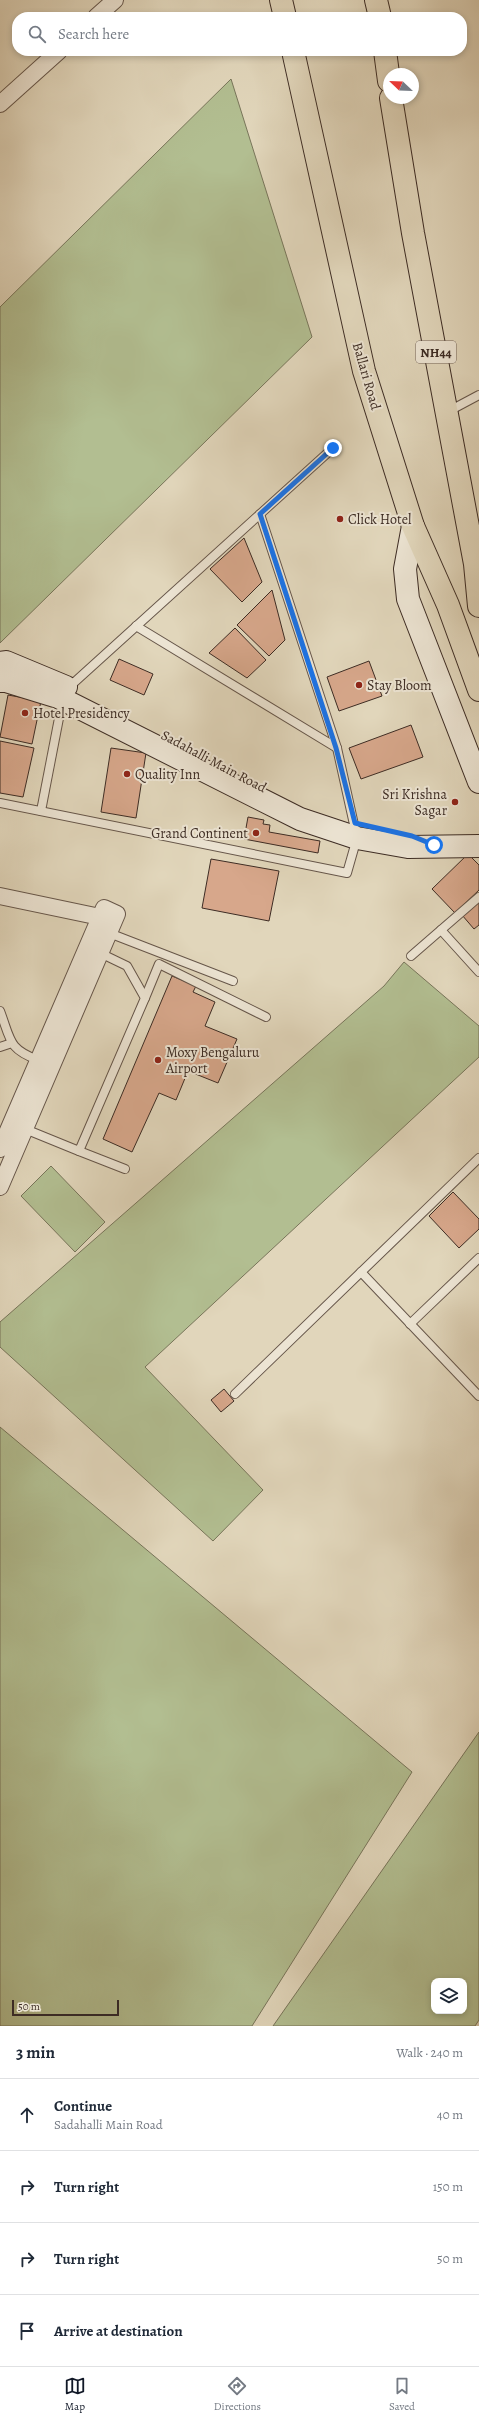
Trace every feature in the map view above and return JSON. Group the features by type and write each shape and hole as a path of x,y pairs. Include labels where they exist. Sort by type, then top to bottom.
{"highway":[{"path":"281,0 284,12"},
{"path":"376,0 379,12"},
{"name":"Ballari Road","path":"294,56 364,371 413,526 448,605 479,690"},
{"path":"386,56 387,68"},
{"name":"NH44","path":"392,104 395,130 446,413 477,566 479,606"}],"street":[{"path":"102,12 115,0"},
{"path":"0,104 53,56"},
{"path":"413,526 406,569 408,599 479,782"},
{"name":"Sadahalli Main Road","path":"0,663 6,662 68,688 121,720"},
{"name":"Sadahalli Main Road","path":"0,681 6,680 121,720 356,831 412,836 434,845 479,846"},
{"path":"0,896 107,913"},
{"path":"0,1187 110,933 107,913"},
{"path":"0,1149 38,1060 107,913"}],"lane":[{"path":"446,413 479,394"},
{"path":"68,688 333,448"},
{"path":"0,803 347,873 356,831 336,748 260,514"},
{"path":"136,626 336,748"},
{"path":"41,811 60,713"},
{"path":"411,956 479,897"},
{"path":"441,930 479,972"},
{"path":"110,933 233,981"},
{"path":"100,954 127,966 146,998"},
{"path":"79,1151 164,954"},
{"path":"160,964 266,1017"},
{"path":"0,1011 12,1043 19,1053 38,1060"},
{"path":"0,1047 12,1043"},
{"path":"25,1129 125,1169"},
{"path":"234,1394 479,1158"},
{"path":"410,1324 479,1258"},
{"path":"361,1272 479,1396"}],"green space":[{"path":"231,79 312,337 0,643 0,307"},
{"path":"404,962 479,1026 479,1057 145,1367 263,1490 213,1541 0,1347 0,1322 384,986"},
{"path":"51,1166 105,1222 75,1252 21,1196"},
{"path":"0,1427 412,1772 252,2026 0,2026"},
{"path":"479,1732 479,2020 475,2026 273,2026"}],"building":[{"path":"244,538 262,582 242,602 210,569"},
{"path":"272,590 285,640 269,656 237,625"},
{"path":"235,628 266,660 247,678 209,653"},
{"path":"119,659 153,674 144,695 110,680"},
{"path":"369,661 382,696 339,711 327,677"},
{"path":"8,695 41,701 32,744 0,737"},
{"path":"411,725 423,757 361,779 349,748"},
{"path":"0,741 34,748 23,797 0,793"},
{"path":"111,748 146,753 136,818 101,812"},
{"path":"248,817 264,820 263,824 270,825 269,832 320,841 318,853 244,839"},
{"path":"468,854 479,865 479,890 455,913 432,889"},
{"path":"211,859 279,871 269,921 202,908"},
{"path":"479,901 479,925 474,929 462,915"},
{"path":"172,976 196,986 193,992 215,1002 205,1026 237,1039 218,1083 188,1071 176,1100 159,1093 132,1152 103,1139"},
{"path":"453,1192 479,1219 479,1229 459,1248 429,1216"},
{"path":"224,1389 234,1401 221,1412 211,1400"}],"place":[{"name":"Click Hotel","path":"340,519"},
{"name":"Stay Bloom","path":"359,685"},
{"name":"Hotel Presidency","path":"25,713"},
{"name":"Quality Inn","path":"127,774"},
{"name":"Sri Krishna Sagar","path":"455,802"},
{"name":"Grand Continent","path":"256,833"},
{"name":"Moxy Bengaluru Airport","path":"158,1060"}],"route":[{"path":"333,448 260,514 336,748 355,823 412,836 434,845"}]}
